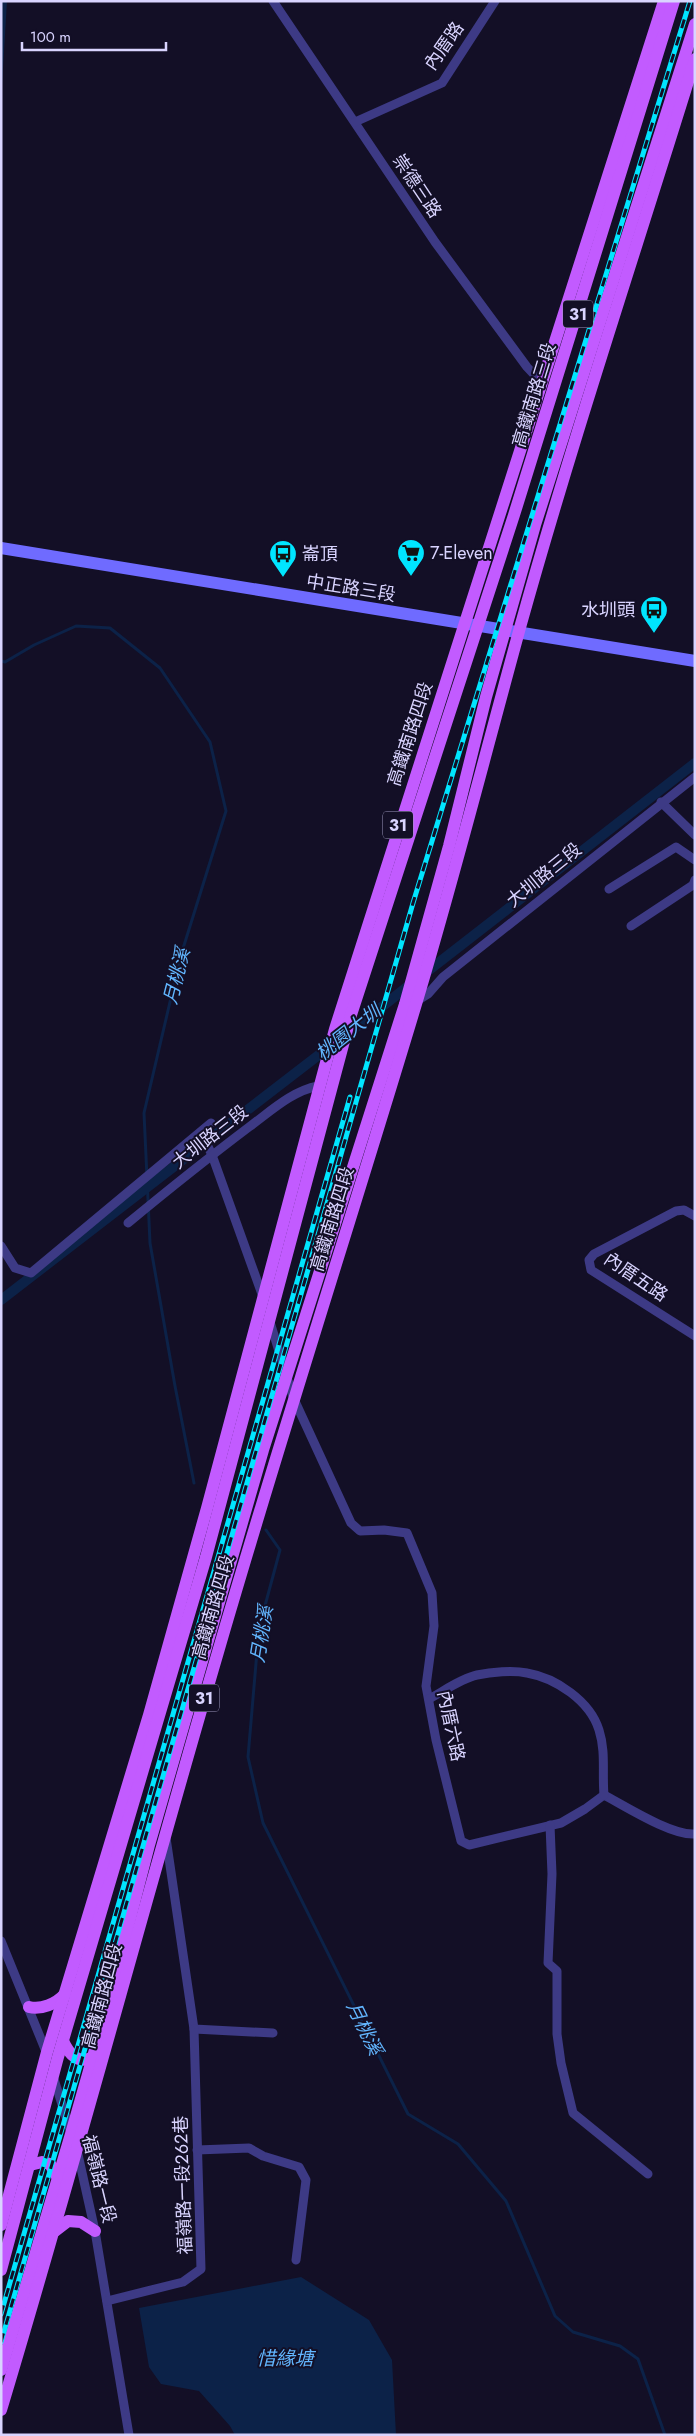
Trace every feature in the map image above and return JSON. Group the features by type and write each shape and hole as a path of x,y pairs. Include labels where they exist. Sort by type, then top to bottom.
{"main road":[{"name":"高鐵南路三段","path":"465,623 664,1"},
{"name":"高鐵南路三段","path":"479,626 674,1"},
{"name":"31","path":"414,998 429,958 513,631 535,525 695,24"},
{"name":"31","path":"414,998 413,970 449,846 486,697 513,631 695,59"},
{"path":"617,183 618,144"},
{"name":"中正路三段","path":"1,548 695,661"},
{"name":"高鐵南路四段","path":"1,2226 47,2052 149,1715 207,1508 318,1086 404,806 465,623"},
{"name":"高鐵南路四段","path":"1,2270 53,2075 206,1557 260,1362 269,1316 351,1015 479,626"},
{"name":"高鐵南路四段","path":"1,2370 93,2057 149,1844 263,1450 328,1242 414,998"},
{"name":"高鐵南路四段","path":"1,2410 78,2151 165,1833 219,1648 293,1397 326,1299 414,998"},
{"path":"276,1243 299,1204"},
{"path":"326,1299 328,1242"},
{"path":"206,1557 207,1508"},
{"path":"187,1712 210,1672 219,1648"},
{"path":"29,2007 43,2007 54,2003 64,1994"},
{"path":"63,2041 72,2056 88,2060 93,2057"},
{"path":"30,2165 42,2162 50,2164 58,2178"},
{"path":"55,2231 68,2221 81,2222 95,2231"}],"street":[{"name":"崇德三路","path":"273,1 435,242 527,367 542,383"},
{"name":"內厝路","path":"355,122 442,83 495,1"},
{"name":"大圳路三段","path":"414,998 428,994 443,977 661,802 695,777"},
{"path":"661,802 695,835"},
{"path":"609,889 676,846 695,860"},
{"path":"631,926 692,885 695,880"},
{"name":"大圳路三段","path":"128,1223 212,1154 287,1099 306,1088 318,1086"},
{"name":"大圳路三段","path":"1,1246 15,1268 31,1273 141,1181 202,1133 211,1123"},
{"path":"202,1133 212,1154 262,1294 293,1397"},
{"name":"內厝五路","path":"695,1216 684,1210 676,1211 594,1254 589,1260 591,1270 695,1336"},
{"name":"內厝六路","path":"293,1397 351,1523 360,1531 384,1530 407,1533 432,1592 434,1626 426,1686 436,1740 461,1841 469,1845 561,1823 604,1795"},
{"path":"429,1699 476,1675 526,1672 556,1683 588,1708 599,1730 605,1757 604,1795 644,1817 687,1834 695,1834"},
{"path":"550,1826 552,1874 548,1963 558,1971 557,2034 560,2063 573,2112 648,2174"},
{"name":"福嶺路一段262巷","path":"107,2301 183,2282 201,2269 194,2029 165,1833"},
{"name":"福嶺路一段","path":"1,1941 47,2052 71,2134 78,2151 95,2231 129,2435"},
{"path":"194,2029 273,2033"},
{"path":"197,2150 249,2148 263,2156 299,2167 306,2180 296,2260"}],"water":[{"path":"1,1 7,1 1,102"},
{"name":"惜緣塘","path":"301,2277 369,2320 392,2360 396,2435 235,2435 230,2426 199,2391 161,2384 149,2367 139,2308"}],"waterway":[{"name":"月桃溪","path":"1,661 5,662 34,645 76,626 110,628 160,668 210,742 226,811 181,955 144,1113 150,1243 194,1483"},
{"name":"桃園大圳","path":"424,974 695,763"},
{"name":"桃園大圳","path":"345,1036 412,983"},
{"name":"桃園大圳","path":"1,1300 333,1044"},
{"name":"月桃溪","path":"266,1530 280,1550 259,1628 248,1757 263,1823 408,2114 458,2144 506,2201 555,2316 573,2332 620,2346 638,2359 665,2435"}],"railway":[{"path":"1,2342 413,903 690,1"},
{"path":"1,2314 350,1097"}],"place":[{"name":"7-Eleven","path":"411,577"},
{"name":"崙頂","path":"283,578"},
{"name":"水圳頭","path":"654,634"}]}
